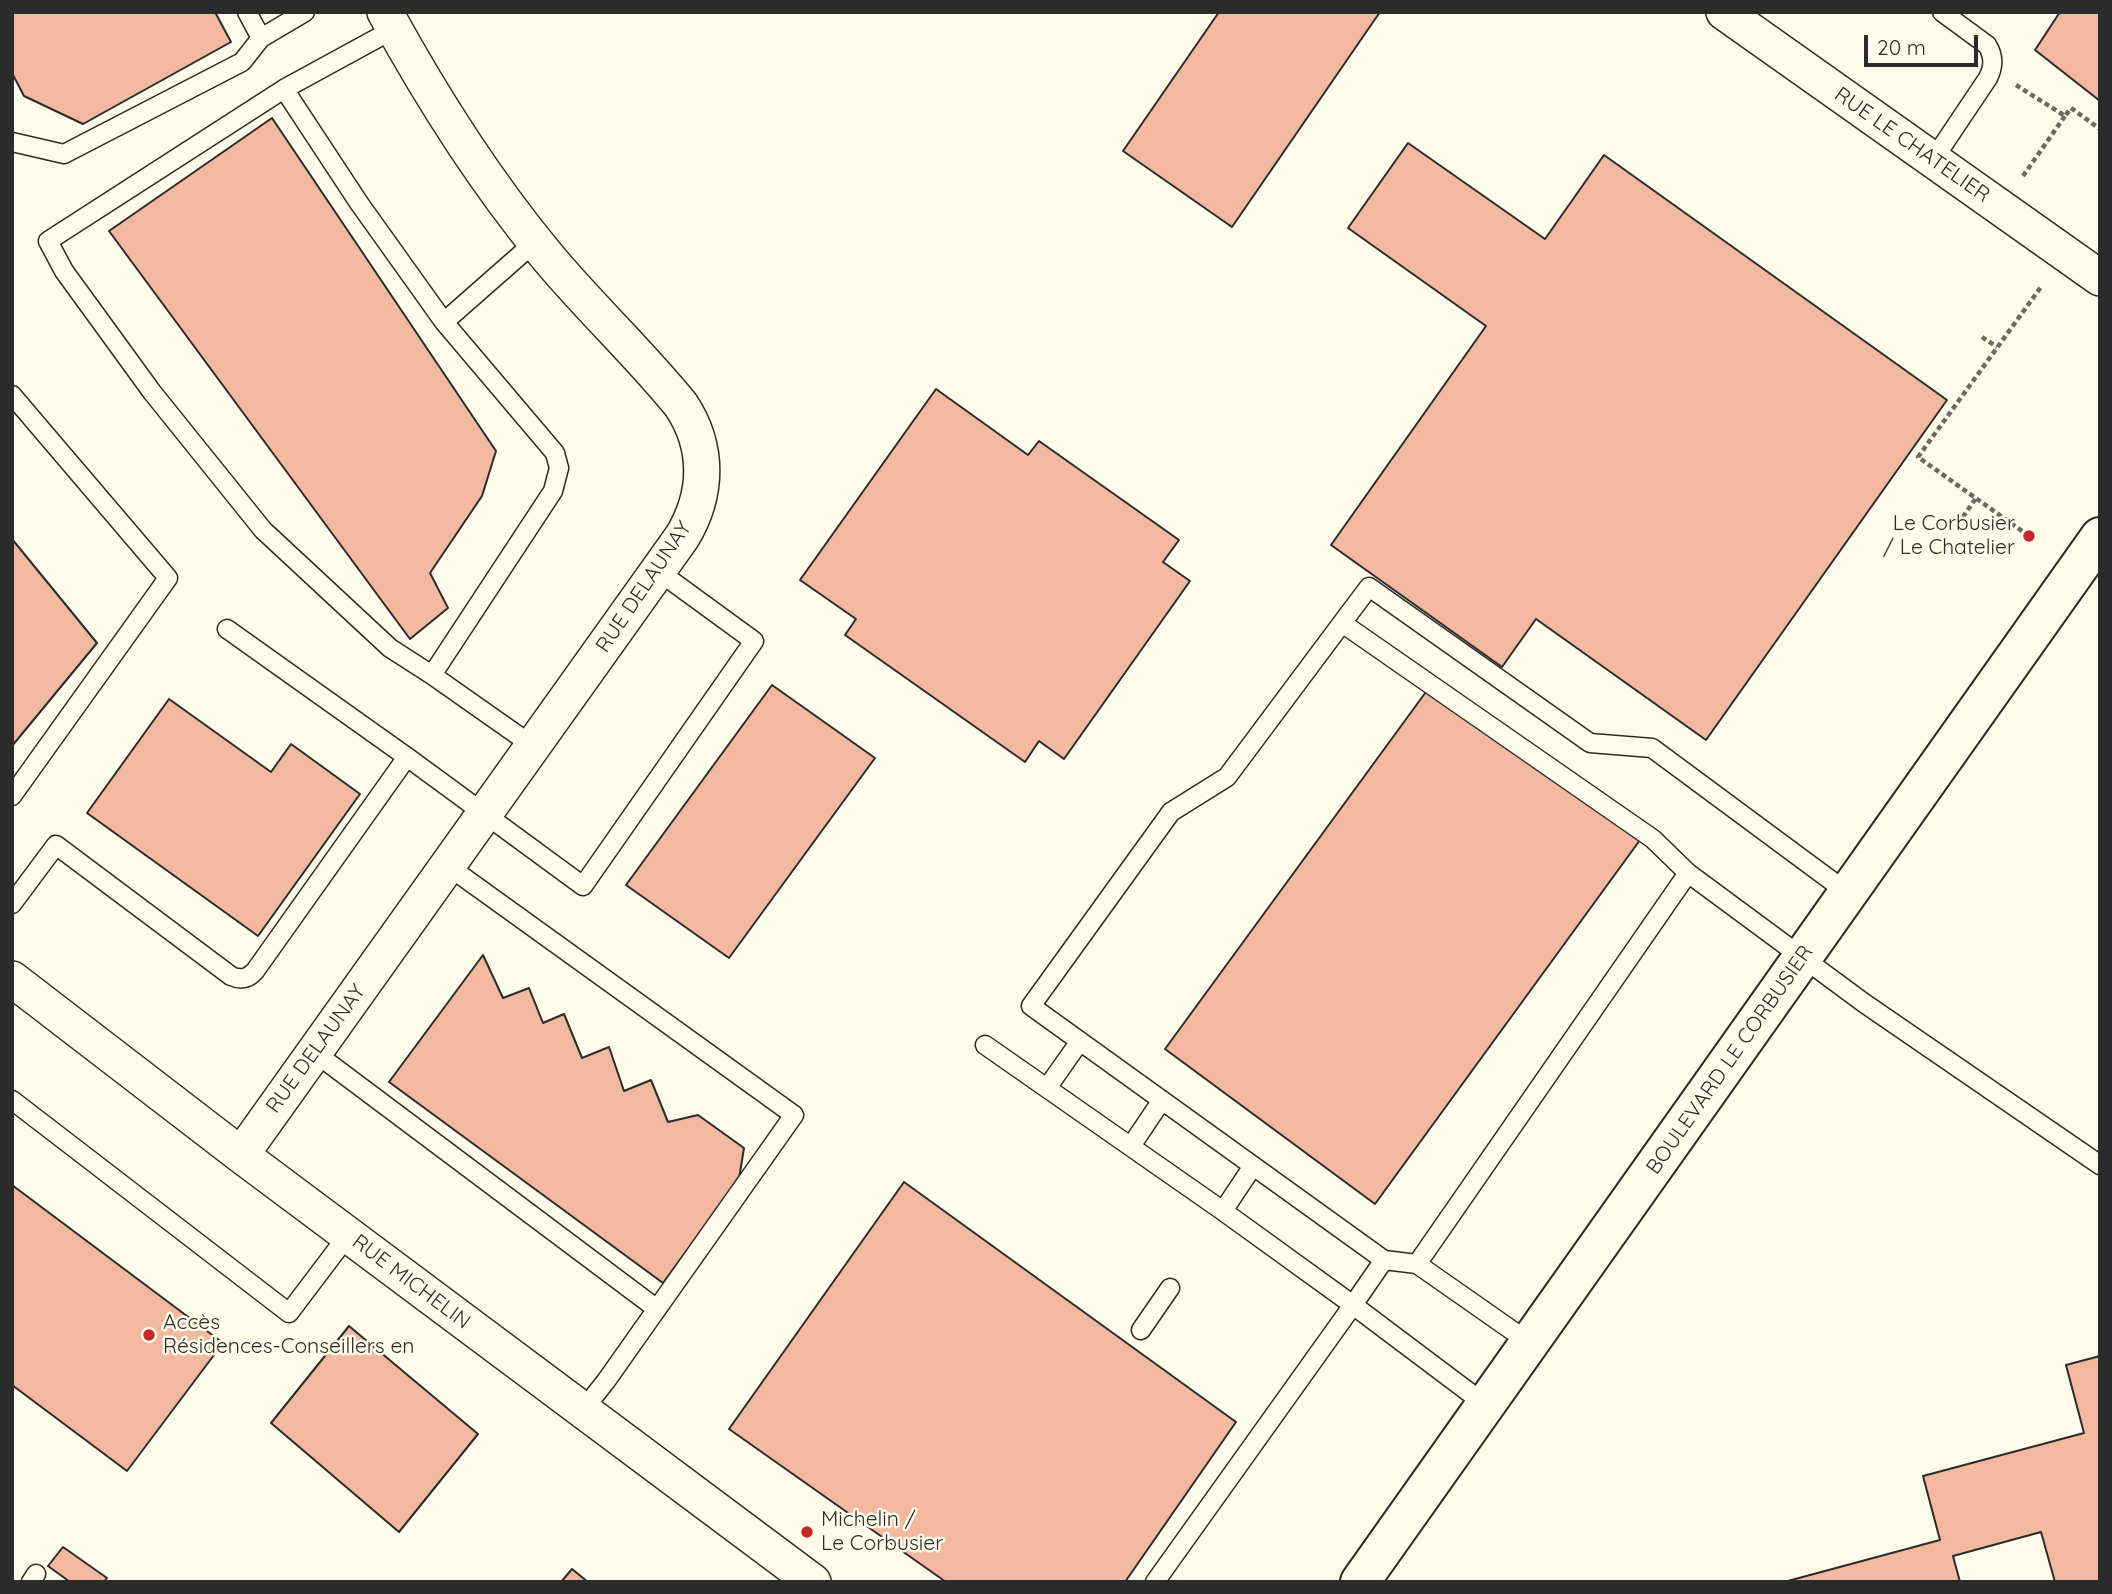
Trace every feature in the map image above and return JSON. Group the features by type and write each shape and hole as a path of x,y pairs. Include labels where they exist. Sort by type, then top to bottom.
{"street":[{"name":"RUE LE CHATELIER","path":"1724,12 2100,278"},
{"name":"RUE DELAUNAY","path":"241,1155 658,571 690,524 701,494 703,462 690,418 671,392 573,288 535,242 449,123 390,20"},
{"name":"BOULEVARD LE CORBUSIER","path":"1360,1582 2100,537"},
{"name":"RUE MICHELIN","path":"12,979 241,1155 813,1582"}],"lane":[{"path":"247,12 261,38"},
{"path":"12,142 64,154 242,62 261,38 305,12"},
{"path":"1933,160 1988,78 1993,65 1993,57 1987,45 1942,12"},
{"path":"390,20 48,241 64,271 152,391 263,530 390,648 533,746"},
{"path":"284,89 359,203 444,322 550,446 559,468 553,491 432,675"},
{"path":"444,322 535,242"},
{"path":"12,395 168,578 12,796"},
{"path":"228,629 583,886 754,641 658,571"},
{"path":"1530,1343 1417,1264 1384,1260 1031,1006 1171,812 1227,777 1369,587 1590,743 1652,748 1848,893"},
{"path":"1342,623 1653,839 1688,873 1864,1003 2100,1165"},
{"path":"12,904 56,845 231,976 246,978 255,971 407,757"},
{"path":"448,866 794,1115 583,1410"},
{"path":"1417,1264 1688,873"},
{"path":"1047,1088 1080,1041"},
{"path":"985,1045 1223,1210 1486,1405"},
{"path":"314,1052 657,1309"},
{"path":"12,1100 289,1313 348,1235"},
{"path":"1131,1146 1162,1100"},
{"path":"1223,1210 1253,1166"},
{"path":"1154,1582 1384,1260"},
{"path":"1141,1330 1170,1288"}],"path":[{"path":"2008,81 2065,116"},
{"path":"2023,176 2071,108 2100,129"},
{"path":"2029,536 1919,457 2040,287"},
{"path":"1982,337 1997,347"},
{"path":"1958,524 1976,498"}],"building":[{"path":"12,12 215,12 231,42 83,124 24,96 12,73"},
{"path":"1219,12 1380,12 1232,227 1123,151"},
{"path":"2060,12 2100,12 2100,101 2035,50"},
{"path":"272,118 496,451 482,496 430,573 448,608 410,639 109,231"},
{"path":"1408,143 1545,239 1604,155 1947,400 1706,740 1536,619 1502,667 1331,545 1486,326 1348,228"},
{"path":"936,389 1028,455 1039,441 1179,540 1163,562 1190,581 1064,759 1039,741 1025,762 845,635 856,619 800,580"},
{"path":"12,539 97,643 12,746"},
{"path":"772,685 875,758 729,958 626,885"},
{"path":"1431,685 1640,840 1375,1204 1165,1049"},
{"path":"169,699 271,772 291,744 360,794 258,936 87,813"},
{"path":"483,955 503,998 529,988 543,1023 564,1014 582,1058 609,1047 624,1091 651,1080 668,1122 698,1115 744,1148 739,1179 663,1283 389,1082"},
{"path":"904,1182 1236,1422 1125,1582 946,1582 729,1429"},
{"path":"12,1185 223,1343 127,1471 12,1385"},
{"path":"349,1326 478,1434 399,1532 271,1423"},
{"path":"2100,1356 2100,1582 2055,1582 2041,1532 1953,1556 1960,1582 1784,1582 1940,1540 1923,1476 2084,1433 2066,1365"},
{"path":"63,1547 107,1578 104,1582 70,1582 48,1566"},
{"path":"572,1569 588,1582 561,1582"}],"place":[{"name":"Le Corbusier / Le Chatelier","path":"2029,536"},
{"name":"Accès Résidences-Conseillers en","path":"149,1335"},
{"name":"Michelin / Le Corbusier","path":"807,1532"}]}
